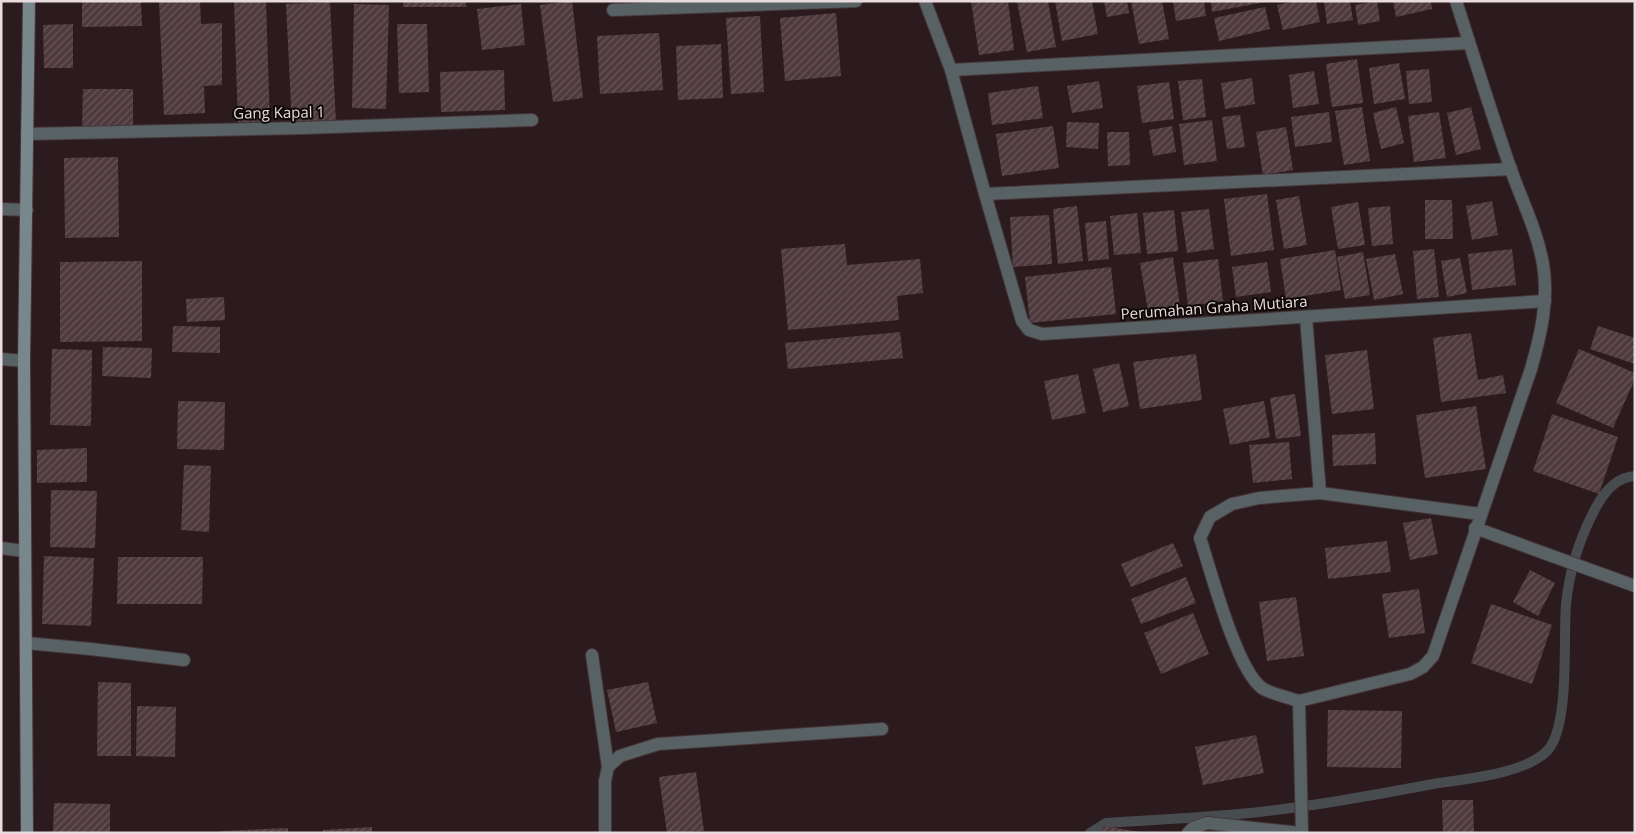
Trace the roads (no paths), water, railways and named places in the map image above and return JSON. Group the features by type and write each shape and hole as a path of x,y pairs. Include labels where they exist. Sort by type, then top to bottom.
{"main road":[{"path":"27,833 24,361 29,1"}],"street":[{"path":"613,10 856,1"},
{"name":"Perumahan Graha Mutiara","path":"925,1 951,70 1022,321 1029,330 1042,334 1545,301"},
{"path":"1456,1 1511,170 1536,239 1543,264 1545,301 1542,333 1531,369 1480,514 1475,528 1433,656 1423,667 1410,674 1298,702 1262,688 1245,667 1200,538 1210,517 1232,504 1260,498 1320,493 1480,514"},
{"path":"951,70 1469,43"},
{"name":"Gang Kapal 1","path":"27,134 303,128 532,120"},
{"path":"985,194 1511,170"},
{"path":"1,209 26,210"},
{"path":"1306,317 1320,493"},
{"path":"1,359 24,361"},
{"path":"1475,528 1635,586"},
{"path":"1,548 24,551"},
{"path":"26,643 184,660"},
{"path":"592,655 608,767 605,781 605,833"},
{"path":"1188,833 1193,828 1207,823 1301,833 1298,702"},
{"path":"608,767 620,756 658,744 882,729"}],"waterway":[{"path":"1090,833 1106,823 1239,814 1336,801 1494,774 1525,765 1538,758 1548,750 1555,738 1560,721 1563,702 1566,605 1572,568 1579,545 1594,511 1605,493 1615,483 1635,476"}]}
